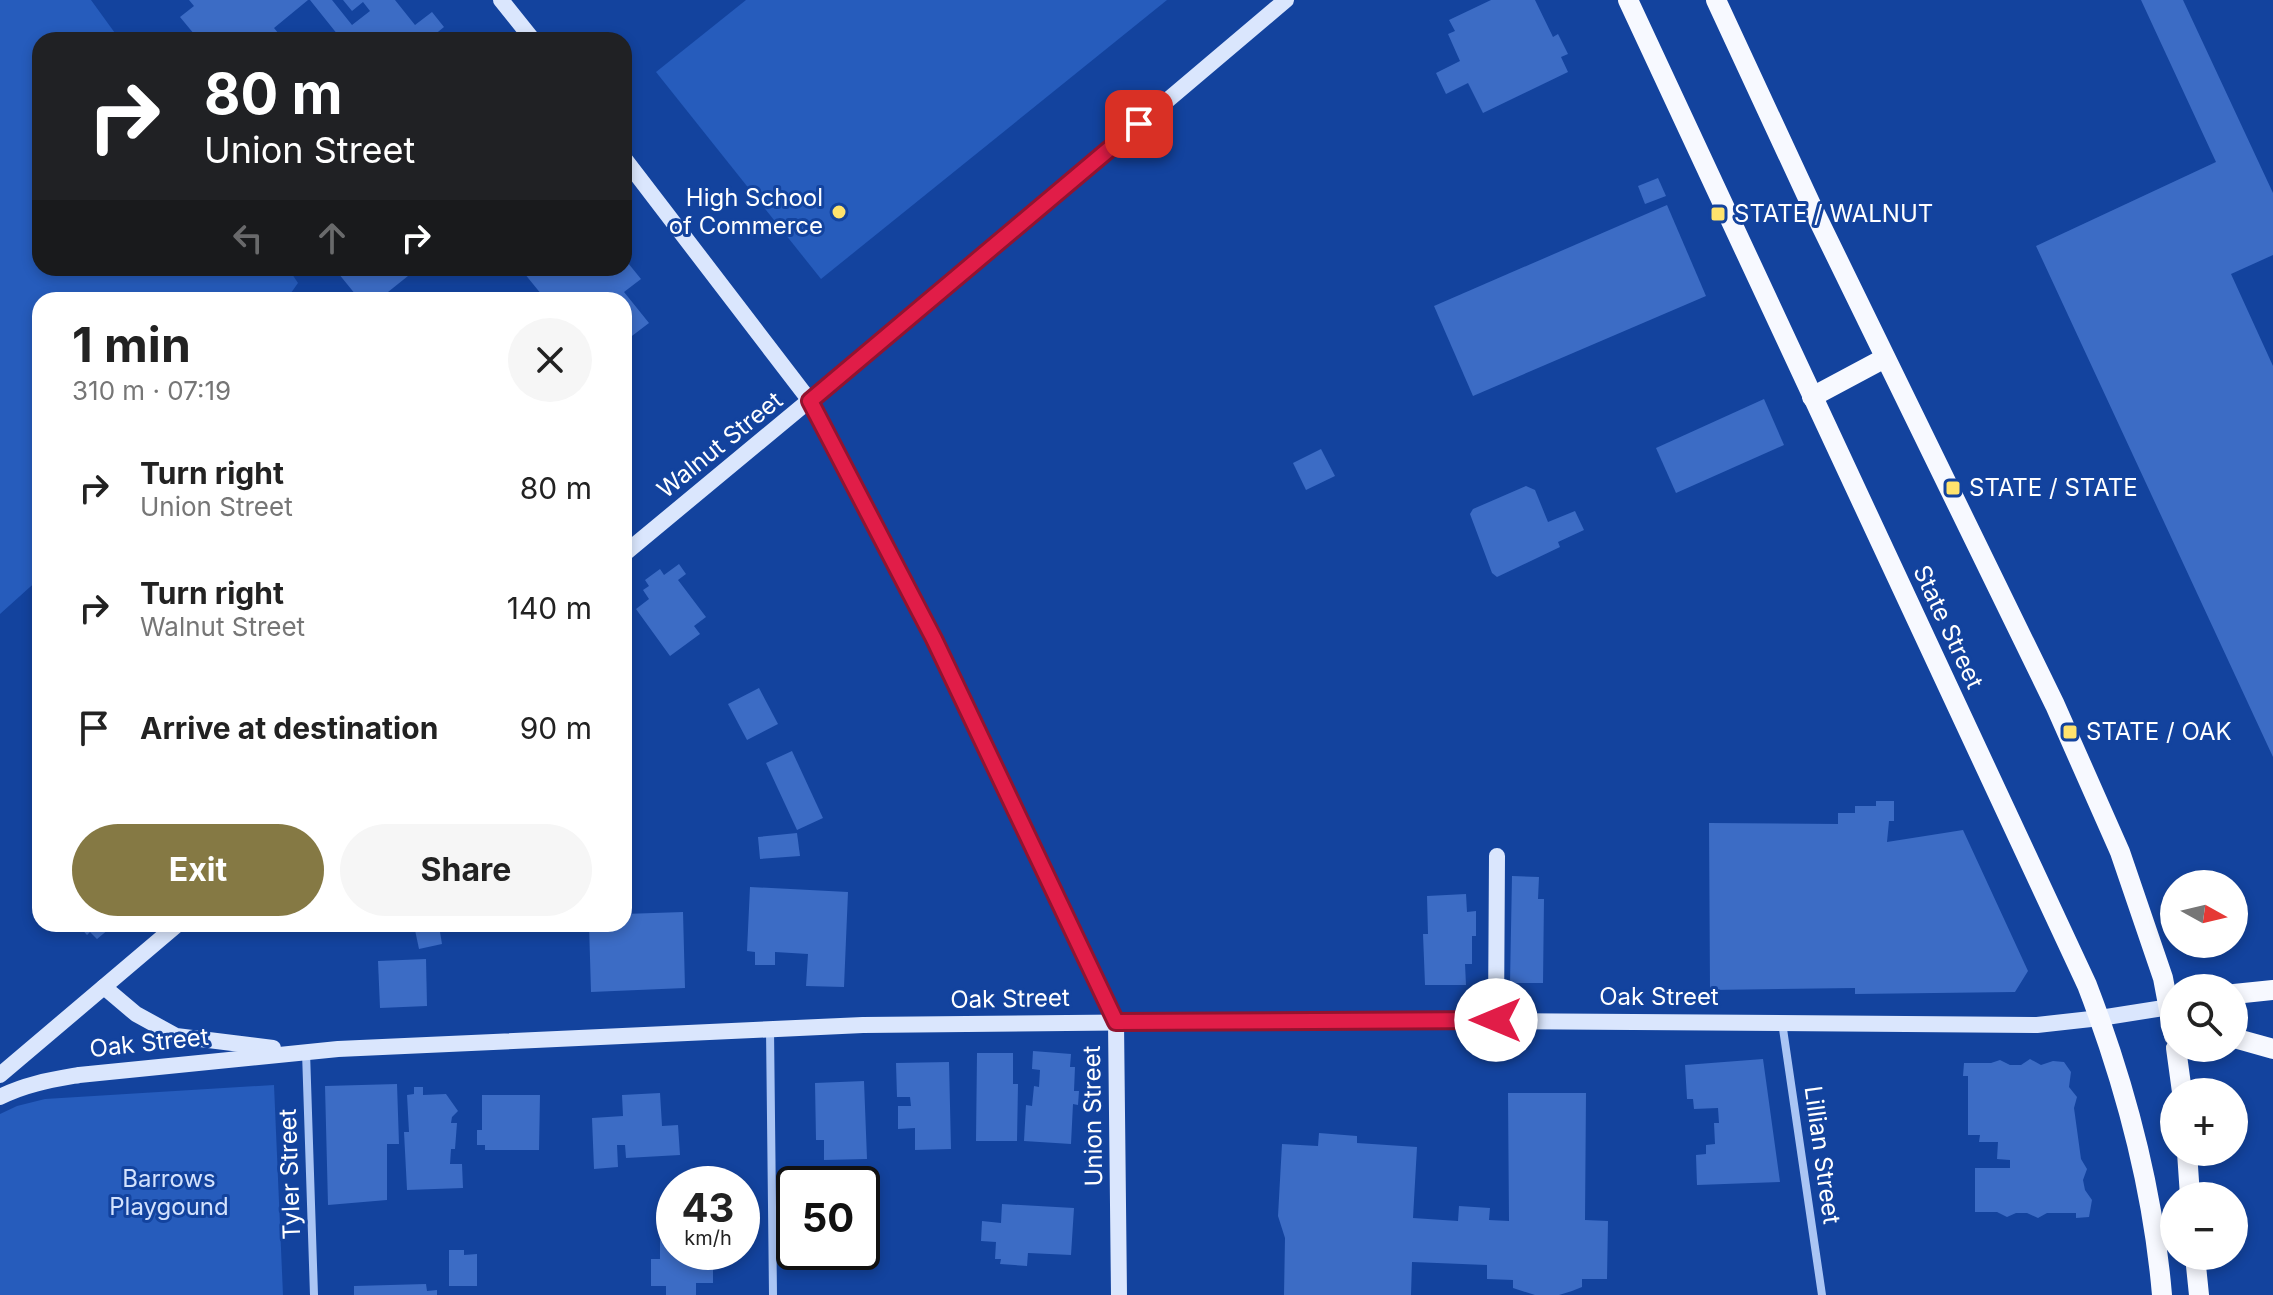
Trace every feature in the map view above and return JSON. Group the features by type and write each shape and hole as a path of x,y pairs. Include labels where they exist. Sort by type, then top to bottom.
{"main road":[{"path":"501,0 527,32"},
{"name":"Walnut Street","path":"632,547 1286,0"},
{"name":"State Street","path":"1628,0 2070,946 2100,1018 2123,1089 2138,1150 2162,1295"},
{"path":"1716,0 1885,358 2055,705 2120,852 2162,974"},
{"name":"Union Street","path":"632,168 810,401 934,639 1116,1022 1119,1295"},
{"path":"1812,397 1885,358"},
{"path":"1496,1020 1497,856"},
{"path":"0,1075 169,932"},
{"name":"Oak Street","path":"104,987 136,1014 176,1036 306,1052"},
{"path":"2248,993 2273,990"},
{"name":"Oak Street","path":"0,1097 41,1081 79,1075 306,1052 863,1025 1496,1020 2037,1025 2160,1010"},
{"path":"2248,1042 2273,1049"},
{"path":"2196,1270 2199,1295"}],"street":[{"name":"Lillian Street","path":"1782,1022 1822,1295"},
{"path":"770,1029 773,1295"},
{"name":"Tyler Street","path":"306,1052 314,1295"}],"green space":[{"path":"0,0 91,0 114,32 32,32 32,276 293,276 298,283 292,292 32,292 32,585 0,614"},
{"name":"High School of Commerce","path":"746,0 1167,0 821,279 656,72"},
{"name":"Barrows Playgound","path":"274,1085 283,1295 0,1295 0,1114 45,1099"}],"building":[{"path":"189,0 308,0 274,28 277,32 192,32 180,17 194,6"},
{"path":"310,0 332,0 352,25 370,11 363,2 352,11 343,0 395,0 415,25 432,12 444,27 438,32 336,32"},
{"path":"1491,0 1535,0 1553,37 1558,34 1568,54 1561,57 1568,72 1483,113 1468,83 1446,94 1436,73 1460,61 1448,34 1455,31 1449,20"},
{"path":"2141,0 2183,0 2273,193 2273,255 2231,274 2273,366 2273,757 2036,246 2216,162"},
{"path":"1658,178 1666,196 1645,204 1638,186"},
{"path":"1667,205 1706,296 1473,396 1434,306"},
{"path":"632,268 641,279 624,292 540,292 526,276 632,276"},
{"path":"340,276 408,276 388,292 354,292"},
{"path":"632,302 649,323 632,336"},
{"path":"1764,399 1784,445 1676,493 1656,448"},
{"path":"1321,449 1335,476 1306,490 1293,463"},
{"path":"1526,486 1535,490 1548,522 1575,511 1584,530 1558,542 1560,547 1497,577 1492,573 1470,514 1473,509"},
{"path":"679,564 686,574 678,580 706,617 694,626 700,634 670,656 636,609 649,599 643,590 649,586 645,580 660,569 664,575"},
{"path":"759,688 778,724 747,740 728,704"},
{"path":"792,751 823,818 797,830 766,763"},
{"path":"1876,801 1894,801 1894,821 1889,821 1887,842 1963,830 2028,971 2015,992 1855,994 1855,988 1710,990 1709,823 1838,824 1838,813 1855,813 1855,806 1876,806"},
{"path":"797,833 800,856 760,859 758,837"},
{"path":"1512,876 1539,877 1538,899 1544,899 1543,983 1510,983"},
{"path":"750,887 848,892 844,987 806,986 808,954 775,952 775,965 755,965 755,952 747,951"},
{"path":"1466,894 1467,912 1476,911 1476,936 1472,936 1472,964 1465,964 1466,985 1425,985 1423,934 1428,934 1427,896"},
{"path":"683,912 685,988 591,992 589,932 632,932 632,914"},
{"path":"90,932 105,932 97,939"},
{"path":"415,932 440,932 442,944 419,949"},
{"path":"426,959 427,1006 380,1008 378,961"},
{"path":"1033,1051 1071,1054 1070,1067 1075,1067 1074,1091 1079,1091 1078,1105 1073,1104 1071,1144 1024,1141 1026,1105 1032,1106 1034,1086 1039,1087 1040,1070 1032,1069"},
{"path":"977,1053 1013,1053 1013,1084 1018,1084 1017,1141 976,1141"},
{"path":"1763,1059 1780,1182 1697,1185 1696,1155 1706,1154 1706,1145 1715,1144 1714,1123 1719,1123 1718,1108 1694,1109 1693,1099 1687,1099 1685,1065"},
{"path":"2030,1059 2041,1065 2053,1061 2064,1062 2071,1072 2069,1087 2077,1097 2074,1108 2081,1159 2087,1169 2083,1180 2092,1200 2089,1217 2076,1218 2076,1213 2047,1213 2038,1218 2027,1213 2016,1213 2007,1217 1997,1212 1975,1212 1975,1168 2010,1168 2010,1160 1997,1159 1998,1142 1979,1142 1980,1135 1968,1135 1968,1076 1963,1076 1964,1063 2000,1060 2010,1065 2021,1065"},
{"path":"949,1062 951,1149 915,1150 915,1128 898,1129 898,1106 911,1106 910,1097 897,1097 896,1063"},
{"path":"864,1081 867,1159 824,1160 824,1140 816,1140 815,1083"},
{"path":"397,1084 399,1144 387,1144 387,1200 328,1205 325,1086"},
{"path":"414,1087 423,1087 423,1095 446,1094 458,1111 451,1123 457,1123 455,1149 451,1149 450,1164 462,1164 463,1188 407,1190 404,1132 409,1132 407,1095 414,1094"},
{"path":"660,1093 662,1126 678,1125 680,1155 626,1158 625,1145 617,1145 618,1167 594,1169 592,1118 623,1116 622,1095"},
{"path":"1508,1093 1586,1093 1585,1220 1608,1221 1607,1279 1582,1279 1582,1287 1572,1291 1559,1295 1535,1295 1513,1288 1513,1280 1487,1279 1487,1265 1412,1262 1411,1295 1284,1295 1285,1238 1278,1216 1282,1144 1318,1146 1319,1133 1357,1136 1357,1143 1417,1147 1413,1218 1458,1221 1459,1206 1490,1208 1489,1220 1509,1221"},
{"path":"482,1095 540,1095 539,1150 485,1150 485,1145 477,1145 477,1130 482,1130"},
{"path":"1002,1204 1074,1208 1071,1255 1028,1253 1027,1266 1000,1264 1001,1259 995,1259 996,1242 981,1241 982,1221 1001,1223"},
{"path":"449,1250 464,1250 464,1255 477,1254 477,1286 449,1286"},
{"path":"651,1259 656,1259 656,1270 713,1270 713,1283 696,1283 696,1295 666,1295 666,1286 651,1286"},
{"path":"426,1284 427,1291 437,1290 437,1295 354,1295 354,1286"}],"place":[{"name":"High School of Commerce","path":"839,212"},
{"name":"STATE / WALNUT","path":"1718,214"},
{"name":"STATE / STATE","path":"1953,488"},
{"name":"STATE / OAK","path":"2070,732"}],"route":[{"path":"1139,124 810,401 934,639 1116,1022 1496,1020"}]}
